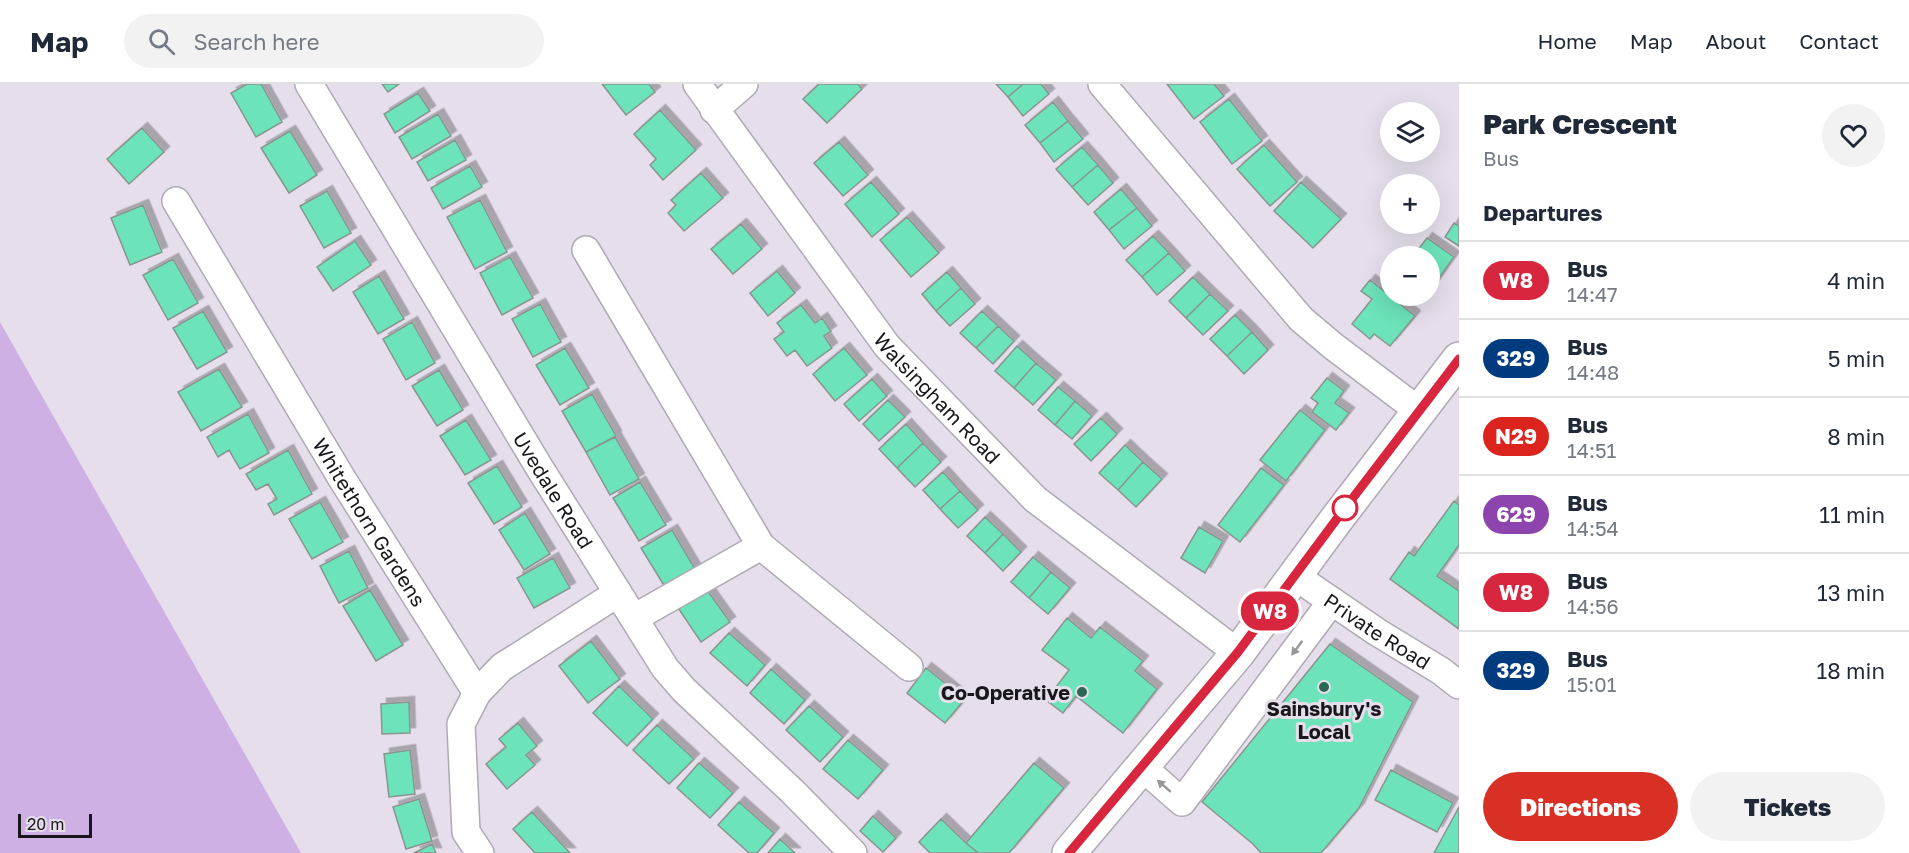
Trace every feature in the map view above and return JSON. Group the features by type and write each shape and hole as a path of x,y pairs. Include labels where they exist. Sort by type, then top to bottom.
{"main road":[{"path":"1069,853 1238,652 1459,359"}],"street":[{"name":"Uvedale Road","path":"309,84 539,467 665,668 684,690 853,853"},
{"name":"Walsingham Road","path":"697,84 887,346 1035,499 1238,652"},
{"path":"714,110 744,84"},
{"path":"1102,84 1301,319 1419,411"},
{"name":"Whitethorn Gardens","path":"176,201 341,477 477,693"},
{"path":"586,250 761,546 909,667"},
{"path":"634,618 761,546"},
{"name":"Private Road","path":"1295,576 1459,685"},
{"path":"480,853 466,832 461,724 477,693 502,667 618,594"},
{"path":"1142,767 1182,802 1332,601"}],"shaded area":[{"path":"0,322 301,853 0,853"}],"building":[{"path":"247,84 261,84 282,122 256,137 231,93"},
{"path":"382,84 399,84 388,92"},
{"path":"602,84 649,84 655,92 626,115"},
{"path":"819,84 858,84 862,89 827,123 803,99"},
{"path":"996,84 1023,84 1008,97"},
{"path":"1023,84 1041,84 1049,94 1023,116 1008,97"},
{"path":"1167,84 1214,84 1224,96 1194,119"},
{"path":"418,93 430,111 395,133 384,114"},
{"path":"1229,99 1262,141 1232,164 1200,122"},
{"path":"1053,102 1068,121 1040,143 1025,125"},
{"path":"660,110 696,150 663,180 650,165 656,159 634,134"},
{"path":"438,114 451,136 412,159 399,137"},
{"path":"1068,121 1083,139 1054,162 1040,143"},
{"path":"142,128 164,152 129,184 107,159"},
{"path":"290,131 317,175 289,193 261,148"},
{"path":"455,140 466,160 428,181 417,162"},
{"path":"839,142 868,175 843,196 814,163"},
{"path":"1264,145 1297,182 1270,206 1237,169"},
{"path":"1082,147 1098,165 1072,187 1056,169"},
{"path":"1098,165 1113,183 1088,205 1072,187"},
{"path":"470,166 482,187 443,209 431,188"},
{"path":"701,173 723,198 684,231 668,213 676,205 671,200"},
{"path":"871,182 899,214 872,237 845,204"},
{"path":"1301,182 1341,219 1313,248 1274,211"},
{"path":"1121,189 1137,208 1109,230 1094,212"},
{"path":"327,191 351,233 324,248 300,206"},
{"path":"480,200 507,252 475,269 447,217"},
{"path":"143,205 162,252 130,265 111,218"},
{"path":"1137,208 1152,226 1124,249 1109,230"},
{"path":"907,217 939,253 911,277 880,240"},
{"path":"1454,223 1459,226 1459,246 1445,237"},
{"path":"741,224 762,249 733,274 711,249"},
{"path":"1153,236 1169,253 1142,277 1126,260"},
{"path":"1427,238 1438,246 1421,246"},
{"path":"355,241 371,265 333,291 317,267"},
{"path":"1440,247 1454,257 1440,277"},
{"path":"1169,253 1185,271 1157,295 1142,277"},
{"path":"510,257 533,298 502,315 480,273"},
{"path":"173,259 198,303 168,320 143,275"},
{"path":"777,271 795,293 768,316 750,293"},
{"path":"947,272 961,288 936,311 922,294"},
{"path":"379,276 404,319 378,334 353,292"},
{"path":"1193,277 1210,294 1186,318 1169,301"},
{"path":"1370,280 1380,288 1380,306 1402,306 1415,316 1390,346 1374,334 1370,339 1352,324 1372,299 1361,291"},
{"path":"961,288 975,304 950,326 936,311"},
{"path":"1210,294 1228,311 1203,335 1186,318"},
{"path":"540,304 561,342 533,357 512,319"},
{"path":"801,305 815,323 822,318 831,331 824,336 832,348 807,366 795,350 787,356 774,339 784,332 777,323"},
{"path":"203,311 227,352 197,369 173,328"},
{"path":"982,311 998,326 976,348 960,333"},
{"path":"1235,315 1252,332 1227,356 1210,339"},
{"path":"412,322 435,363 406,380 383,339"},
{"path":"998,326 1014,341 993,364 976,348"},
{"path":"1252,332 1268,350 1244,374 1227,356"},
{"path":"1017,346 1036,363 1014,388 995,371"},
{"path":"565,348 589,388 560,405 536,365"},
{"path":"844,348 867,375 835,401 813,374"},
{"path":"1036,363 1056,380 1033,405 1014,388"},
{"path":"219,369 242,407 201,431 178,392"},
{"path":"439,370 463,410 437,426 412,386"},
{"path":"1327,378 1344,391 1335,403 1349,413 1336,430 1312,412 1318,403 1311,398"},
{"path":"872,379 887,396 859,421 844,404"},
{"path":"1058,387 1075,401 1055,425 1038,410"},
{"path":"592,394 616,436 586,452 562,411"},
{"path":"888,400 905,417 879,441 863,424"},
{"path":"1075,401 1092,416 1072,439 1055,425"},
{"path":"1300,410 1325,430 1286,481 1260,460"},
{"path":"248,414 269,453 240,469 229,450 218,457 207,437"},
{"path":"1101,418 1117,434 1091,461 1074,444"},
{"path":"466,420 491,460 465,475 440,436"},
{"path":"906,424 923,443 897,468 879,449"},
{"path":"615,437 639,479 610,495 586,452"},
{"path":"923,443 941,462 915,487 897,468"},
{"path":"1125,445 1143,462 1118,490 1099,473"},
{"path":"288,450 312,494 274,515 268,504 277,499 268,484 256,490 246,474"},
{"path":"1143,462 1162,479 1136,507 1118,490"},
{"path":"497,466 522,507 494,524 468,483"},
{"path":"1261,468 1284,485 1240,542 1218,525"},
{"path":"943,472 960,491 940,509 923,490"},
{"path":"640,482 666,525 639,541 613,498"},
{"path":"960,491 978,510 958,528 940,509"},
{"path":"1454,501 1459,505 1459,545 1437,576 1459,591 1459,629 1390,579 1409,552 1414,556"},
{"path":"320,502 343,542 312,559 289,519"},
{"path":"525,513 550,554 524,570 499,530"},
{"path":"985,517 1003,534 985,553 967,536"},
{"path":"1199,527 1223,541 1205,573 1181,558"},
{"path":"672,530 695,569 665,587 641,548"},
{"path":"1003,534 1021,552 1003,571 985,553"},
{"path":"349,551 368,588 339,603 320,566"},
{"path":"1033,557 1051,572 1029,598 1011,582"},
{"path":"553,558 570,588 534,608 517,578"},
{"path":"1051,572 1070,588 1048,614 1029,598"},
{"path":"702,583 730,622 701,642 674,602"},
{"path":"370,590 403,645 376,661 343,606"},
{"path":"1067,618 1091,638 1100,627 1143,661 1135,671 1157,689 1123,733 1076,696 1063,713 1046,700 1069,670 1042,650"},
{"path":"729,633 765,665 747,686 710,653"},
{"path":"591,641 620,679 588,703 559,666"},
{"path":"1330,644 1413,702 1359,808 1321,853 1261,853 1202,802"},
{"path":"926,668 965,699 945,723 907,693"},
{"path":"771,669 805,700 784,724 750,693"},
{"path":"619,686 653,719 627,746 593,713"},
{"path":"409,702 410,733 382,734 381,704"},
{"path":"809,706 843,737 820,762 786,730"},
{"path":"518,723 537,746 526,755 535,765 507,789 486,764 506,747 499,739"},
{"path":"657,725 694,759 669,784 633,750"},
{"path":"848,740 883,770 858,799 823,769"},
{"path":"410,750 415,794 389,797 384,754"},
{"path":"699,763 733,793 710,818 677,788"},
{"path":"1034,763 1064,788 1009,853 978,853 966,843"},
{"path":"1391,770 1453,803 1437,832 1375,800"},
{"path":"419,799 432,841 406,849 393,807"},
{"path":"739,802 774,833 757,853 749,853 718,825"},
{"path":"1459,807 1459,853 1434,853"},
{"path":"532,812 570,853 535,853 513,829"},
{"path":"873,816 896,838 883,852 860,831"},
{"path":"941,819 978,853 930,853 919,842"},
{"path":"780,839 795,853 768,853"},
{"path":"432,844 436,853 414,853"}],"bus line":[{"name":"W8","path":"1069,853 1238,652 1459,359"}],"place":[{"name":"Sainsbury's Local","path":"1324,687"},
{"name":"Co-Operative","path":"1082,692"}]}
